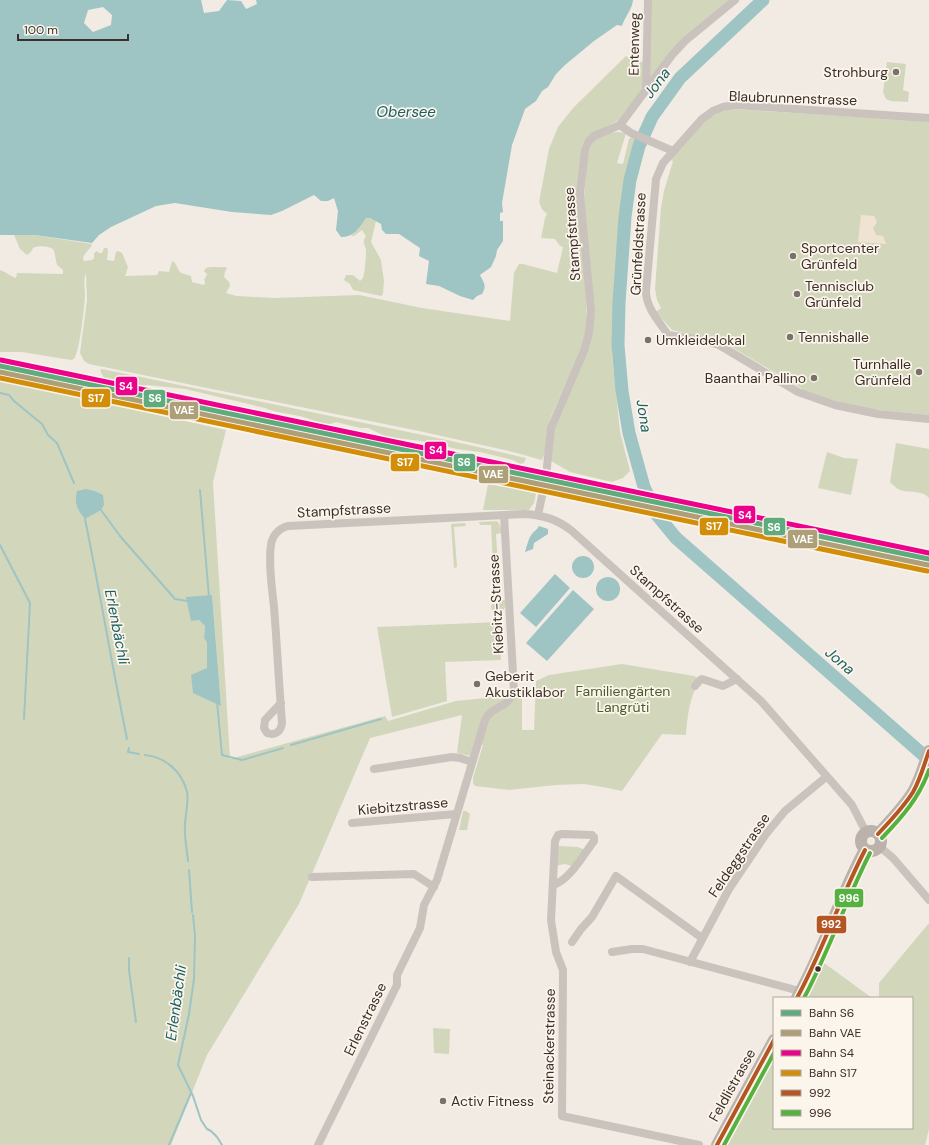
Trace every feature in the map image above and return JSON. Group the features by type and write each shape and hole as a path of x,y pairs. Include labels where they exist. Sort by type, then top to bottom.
{"street":[{"name":"Entenweg","path":"646,90 648,0"},
{"path":"673,151 631,133 620,125 672,55 685,41 735,0"},
{"name":"Blaubrunnenstrasse","path":"673,151 702,119 713,111 723,107 735,105 929,118"},
{"name":"Stampfstrasse","path":"538,515 545,479 551,428 584,351 589,333 591,311 580,194 585,150 589,141 594,136 620,125"},
{"name":"Grünfeldstrasse","path":"673,151 663,163 654,185 646,291 648,304 668,335 702,340 719,345 798,392 835,405 878,414 929,419"},
{"name":"Stampfstrasse","path":"281,703 271,557 272,539 278,531 288,526 504,515 538,515 552,518 564,524 572,531 760,701 784,726 826,777 852,805 872,833"},
{"name":"Kiebitz-Strasse","path":"504,515 514,691"},
{"path":"696,686 702,679 724,686 737,679"},
{"name":"Kiebitzstrasse","path":"426,901 434,887 486,718 491,712 507,703 514,691"},
{"path":"872,833 881,840 880,847 871,852 865,850 861,844 861,837 872,833 905,803 913,792 921,775 929,751"},
{"path":"374,768 452,757 472,762"},
{"name":"Feldeggstrasse","path":"690,962 729,889 769,829 785,811 826,777"},
{"name":"Kiebitzstrasse","path":"352,823 456,814"},
{"name":"Steinackerstrasse","path":"553,884 561,881 568,875 594,841 594,837 592,835 577,833 562,834 556,838 553,864 551,920 556,952 563,970 562,1116 699,1145"},
{"path":"880,847 893,858 929,900"},
{"path":"612,952 643,949 792,989 799,995 865,850"},
{"path":"312,877 414,874 434,887"},
{"path":"572,942 581,928 592,917 616,876 702,938"},
{"name":"Erlenstrasse","path":"318,1145 397,985 398,975 420,928 426,901"},
{"name":"Feldlistrasse","path":"716,1145 773,1042"}],"green space":[{"path":"648,0 731,0 690,33 619,120 592,134 582,149 587,327 579,354 550,420 547,431 545,453 542,460 419,431 89,364 84,361 80,353 87,300 86,273 81,329 74,359 71,360 22,352 0,352 0,270 16,278 17,273 63,274 63,270 57,265 53,249 38,246 33,248 27,255 20,249 14,235 35,235 92,244 83,258 84,261 92,260 94,258 94,253 97,251 102,253 104,248 107,248 107,260 114,261 116,252 118,251 122,253 128,267 125,276 157,275 159,271 169,272 172,261 175,263 178,270 191,276 192,282 204,285 204,278 205,279 207,274 204,271 206,268 225,267 227,268 224,277 229,282 230,286 226,293 237,296 275,298 359,295 422,308 510,321 514,273 519,264 557,273 563,247 560,246 555,239 541,238 547,214 542,209 539,202 549,149 558,127 573,108 626,56 636,62 647,61"},
{"path":"887,62 906,64 903,90 909,92 908,102 891,101 886,99 883,92"},
{"name":"Sportcenter Grünfeld","path":"729,109 929,121 929,415 868,409 828,399 804,390 725,343 672,330 656,312 661,308 657,300 655,289 661,208 664,191 673,161 668,159 709,117"},
{"path":"609,133 626,133 617,163 623,164 629,139 632,137 636,138 629,165 623,203 615,290 612,354 620,432 630,471 623,478 612,482 570,472 551,461 553,431 591,340 584,199 587,157 592,143 596,139"},
{"path":"366,218 376,221 371,242 381,260 384,281 383,294 381,296 353,290 350,284 344,280 346,275 353,275 360,281 363,278 366,254 364,240 366,236 362,230 354,236 351,236 358,230"},
{"path":"102,369 447,440 526,458 524,463 520,464 513,460 480,452 457,449 421,441 387,437 368,428 360,428 336,422 331,424 322,423 304,417 185,389 147,385 143,386 121,379 118,383 105,380 100,370"},
{"name":"Familiengärten Langrüti","path":"0,380 226,430 213,482 230,759 385,716 388,721 456,701 505,696 514,691 522,696 522,730 534,730 536,681 549,675 622,664 694,676 700,680 694,692 690,706 686,735 662,734 622,791 584,784 556,785 509,790 475,786 473,783 473,778 483,745 474,743 471,756 457,753 462,715 370,738 299,904 207,1055 171,1145 0,1145","holes":["212,595 221,706 207,668 207,643 204,638 205,626 199,620"]},
{"path":"896,443 929,449 929,498 926,495 898,489 890,482"},
{"path":"827,452 844,458 858,459 851,495 818,488"},
{"path":"489,479 537,489 534,503 529,510 483,510"},
{"path":"497,521 500,525 502,533 496,534 500,600 505,600 504,609 499,613 492,610 491,607 492,604 495,603 491,525 480,525 479,522"},
{"path":"465,523 466,526 454,527 457,567 454,568 451,524"},
{"path":"500,622 501,660 445,662 447,701 392,717 377,627"},
{"path":"463,811 470,814 467,830 459,830"},
{"path":"559,846 578,847 585,850 573,866 564,864 556,866 557,851 560,851 558,850"},
{"path":"929,923 929,1129 925,1145 725,1145 773,1056 773,1129 913,1129 913,997 879,997 879,983"},
{"path":"820,960 871,997 803,997"},
{"path":"433,1028 450,1029 449,1054 434,1053"}],"shaded area":[{"path":"861,215 874,216 877,222 873,228 876,235 883,236 886,244 858,242"}],"water":[{"name":"Obersee","path":"0,0 201,0 204,13 219,11 227,0 241,1 246,9 257,4 256,0 633,0 622,26 617,25 594,41 565,65 556,74 548,87 542,91 536,101 525,109 512,145 502,203 503,212 500,213 500,221 503,221 503,241 497,250 491,267 480,275 484,284 484,291 473,300 460,296 439,286 426,284 429,261 419,256 420,248 399,234 386,234 382,230 381,224 370,218 366,218 353,234 346,237 341,237 336,230 338,211 334,198 328,201 321,201 314,195 271,215 232,212 175,203 156,206 111,227 99,235 92,243 35,235 0,235","holes":["103,7 112,15 111,25 93,32 84,23 88,10"]},
{"path":"86,489 103,495 104,505 101,510 85,519 78,509 76,499 77,491"},
{"path":"539,526 548,529 548,534 534,543 533,549 525,552 531,536"},
{"path":"583,556 587,557 593,563 593,571 587,577 583,578 579,577 573,571 572,567 573,563 579,557"},
{"path":"555,574 570,588 536,627 520,613"},
{"path":"608,577 616,581 620,589 616,597 608,601 600,597 596,589 600,581"},
{"path":"573,590 594,609 547,661 526,643"},
{"path":"212,595 221,706 193,693 191,675 207,668 207,643 204,638 205,626 199,620 191,621 186,597"}],"waterway":[{"name":"Jona","path":"763,0 680,78 652,117 639,146 630,180 625,217 619,303 618,345 622,391 629,433 644,487 657,515 676,538 929,760"},
{"path":"0,393 9,395 14,401 42,424 48,435 57,443 74,483"},
{"path":"200,490 209,597"},
{"path":"101,510 120,536 175,599 187,601"},
{"name":"Erlenbächli","path":"85,519 127,739"},
{"path":"0,545 30,603 24,719"},
{"path":"217,702 222,755 242,760 283,748"},
{"path":"291,745 381,719"},
{"name":"Erlenbächli","path":"129,748 128,752 139,754"},
{"name":"Erlenbächli","path":"145,755 152,756 172,766 185,784 187,792 185,839 188,861"},
{"name":"Erlenbächli","path":"189,870 192,912"},
{"name":"Erlenbächli","path":"193,915 195,936 194,979 189,1014 178,1065 193,1096 201,1120 207,1129 217,1137 222,1145"},
{"path":"129,958 129,970 136,1022"},
{"name":"Erlenbächli","path":"169,1145 191,1093"}],"rail line":[{"name":"S4","path":"1,360 929,553"},
{"name":"S6","path":"0,366 929,559"},
{"name":"VAE","path":"0,372 928,565"},
{"name":"S17","path":"0,378 927,571"}],"transit line":[{"name":"992","path":"878,834 901,809 913,792 929,751"},
{"name":"996","path":"882,838 910,806 929,770"},
{"name":"992","path":"798,997 865,850"},
{"name":"996","path":"804,997 870,853"},
{"name":"992","path":"717,1145 773,1042"},
{"name":"996","path":"724,1145 773,1055"}],"place":[{"name":"Strohburg","path":"896,72"},
{"name":"Sportcenter Grünfeld","path":"793,256"},
{"name":"Tennisclub Grünfeld","path":"797,294"},
{"name":"Tennishalle","path":"790,337"},
{"name":"Umkleidelokal","path":"648,340"},
{"name":"Turnhalle Grünfeld","path":"919,372"},
{"name":"Baanthai Pallino","path":"814,378"},
{"name":"Geberit Akustiklabor","path":"477,684"},
{"name":"Activ Fitness","path":"443,1101"}]}
